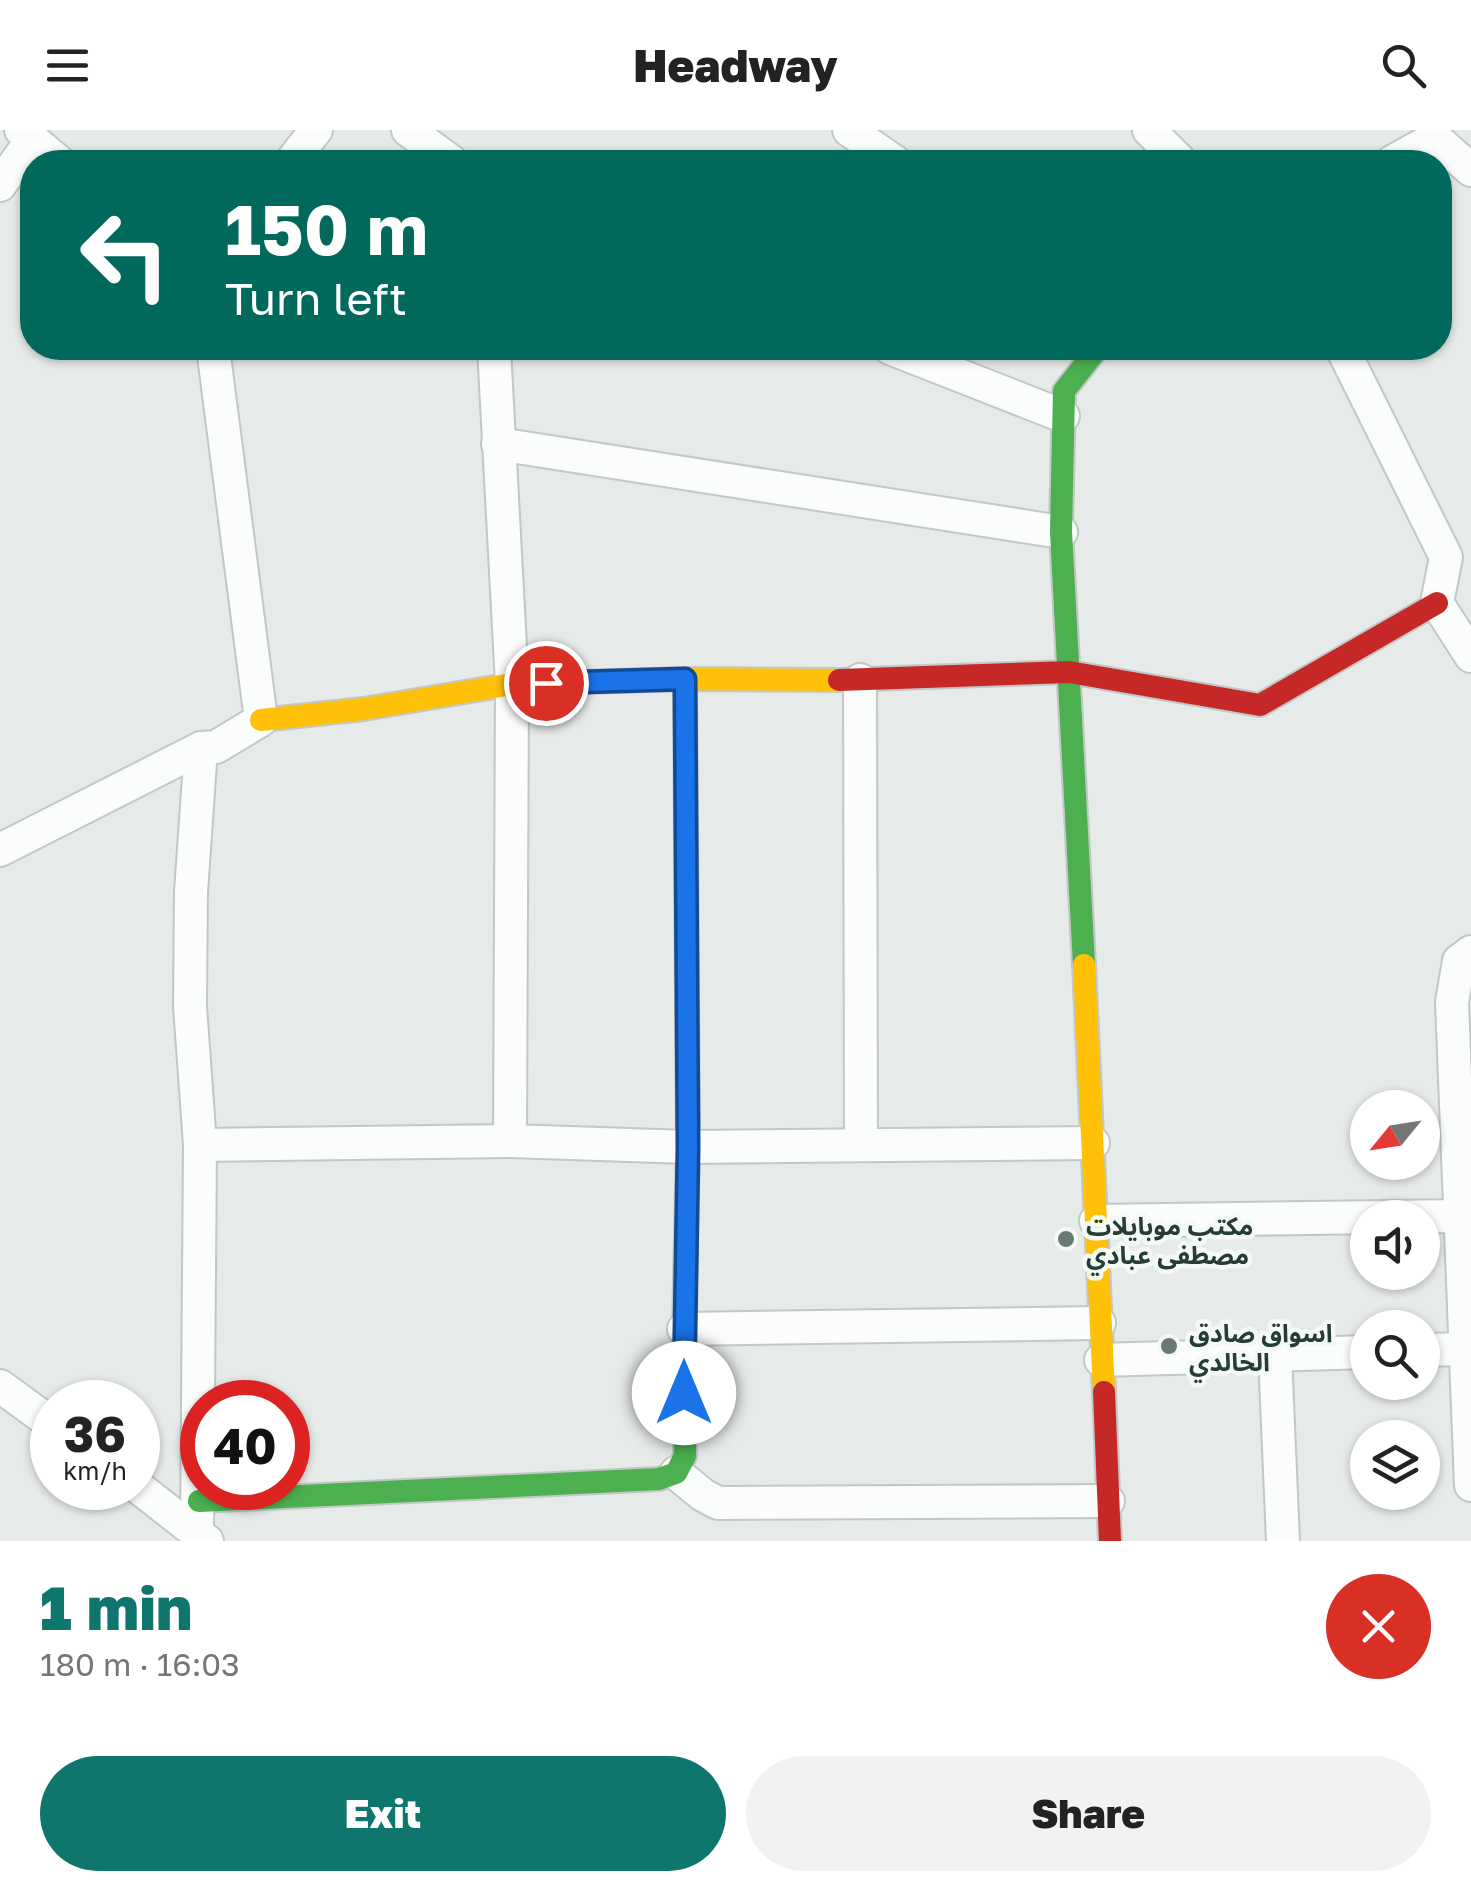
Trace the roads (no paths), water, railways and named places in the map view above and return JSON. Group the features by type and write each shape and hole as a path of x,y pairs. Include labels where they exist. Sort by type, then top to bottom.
{"street":[{"path":"408,130 436,150"},
{"path":"848,130 877,150"},
{"path":"1149,130 1169,150"},
{"path":"1410,150 1434,134"},
{"path":"0,184 26,135"},
{"path":"1452,152 1471,170"},
{"path":"215,360 260,720"},
{"path":"494,360 512,684 510,1141"},
{"path":"921,360 1063,416"},
{"path":"1088,360 1064,390 1061,532 1110,1541"},
{"path":"1348,360 1446,557 1437,604 1471,656"},
{"path":"498,444 1061,532"},
{"path":"0,850 201,748 216,747 260,720 364,709 512,684 685,679 860,680 1069,672 1260,704 1437,604"},
{"path":"160,1500 201,1524 658,1479 676,1473 685,1456 685,679"},
{"path":"860,680 861,1144"},
{"path":"201,748 191,892 190,1006 200,1145 201,1524"},
{"path":"1471,952 1458,961 1452,1002 1471,1486"},
{"path":"200,1145 510,1141 688,1147 1093,1144"},
{"path":"1096,1221 1461,1216"},
{"path":"684,1329 1100,1323"},
{"path":"1440,1349 1468,1348"},
{"path":"1101,1360 1350,1352"},
{"path":"1275,1354 1283,1541"},
{"path":"0,1386 30,1408"},
{"path":"676,1473 718,1503 1108,1500"}],"place":[{"name":"مكتب موبايلات مصطفى عبادي","path":"1066,1239"},
{"name":"اسواق صادق الخالدي","path":"1169,1346"}]}
